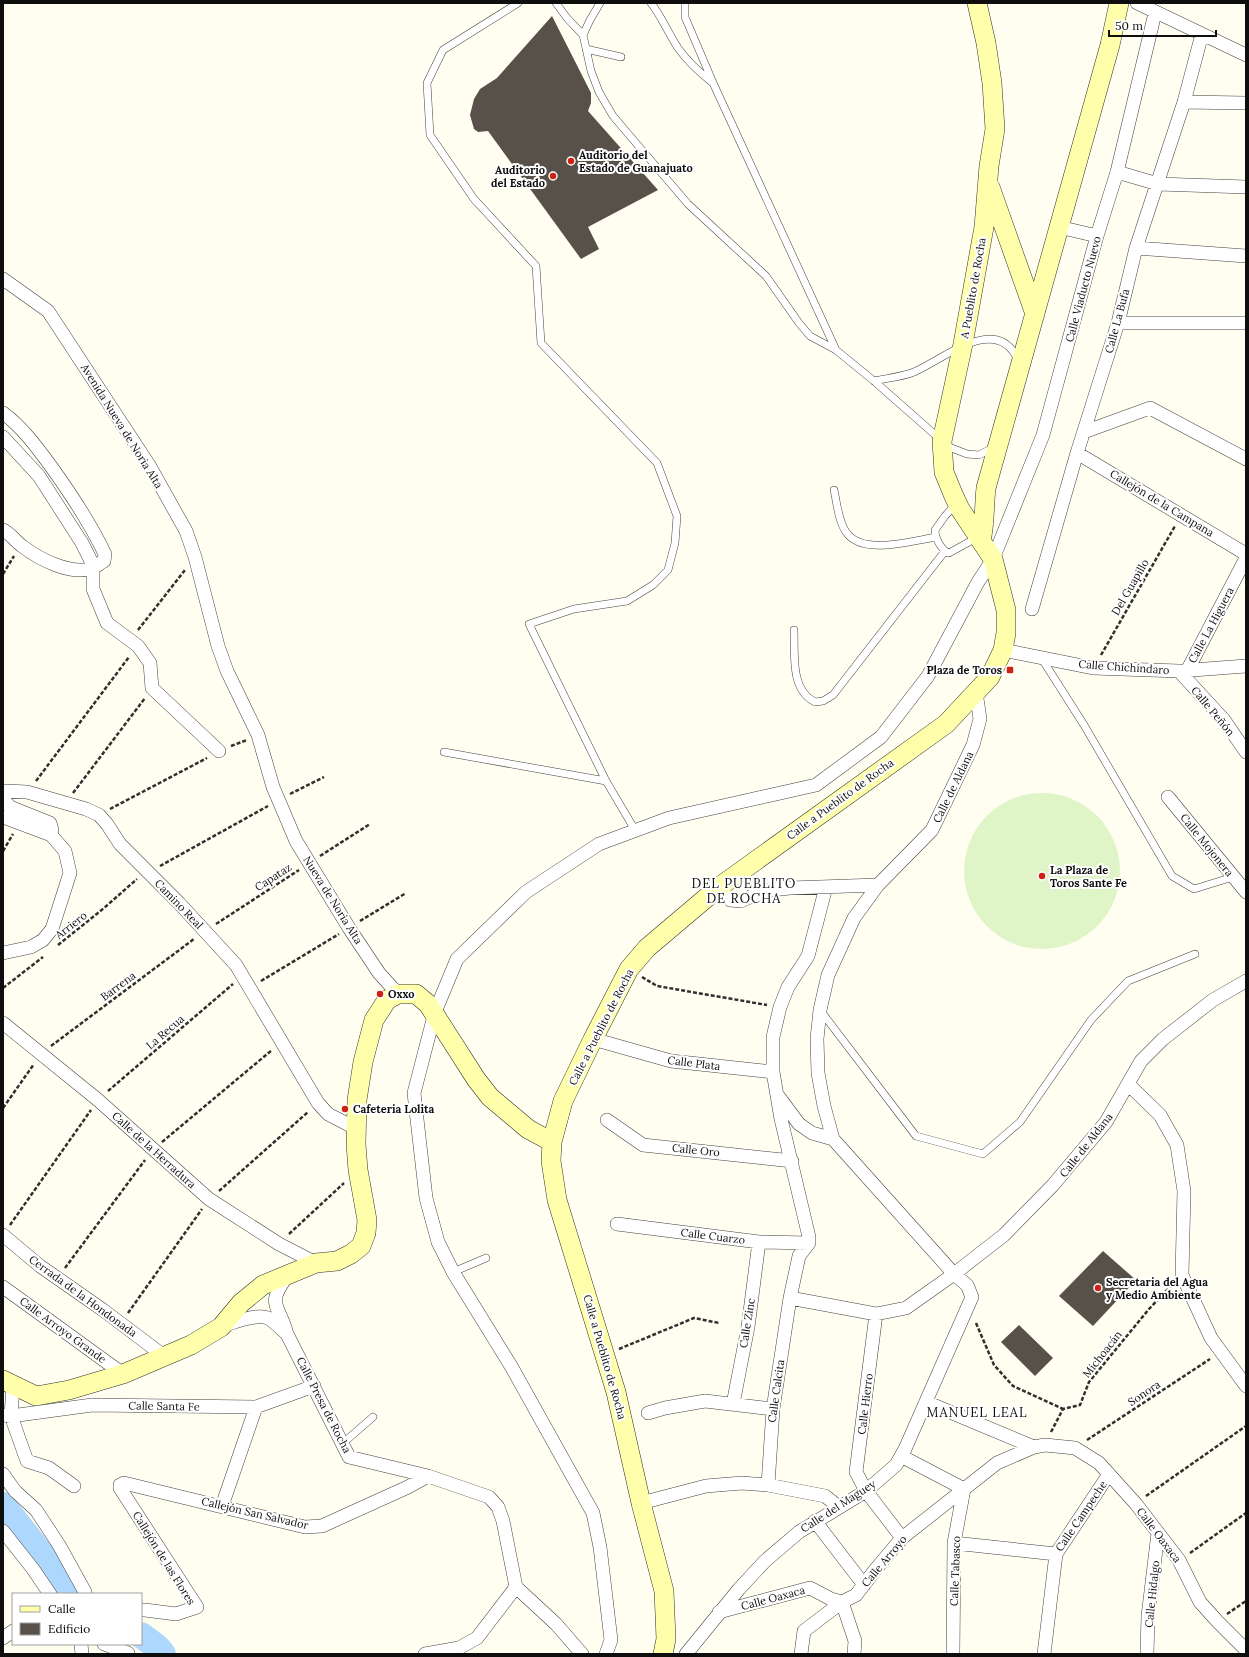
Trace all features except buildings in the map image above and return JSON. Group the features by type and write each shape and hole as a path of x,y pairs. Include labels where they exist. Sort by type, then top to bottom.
{"street":[{"name":"A Pueblito de Rocha","path":"977,3 987,50 992,84 995,129 984,227 964,344 942,440 944,472 957,503 993,559"},
{"path":"979,539 984,529 986,488 1110,45 1119,3"},
{"path":"1136,3 1154,13 1246,55"},
{"name":"Calle Viaducto Nuevo","path":"606,1654 611,1640 600,1546 593,1513 511,1366 453,1272 438,1242 426,1198 414,1093 435,1012 457,959 526,892 599,844 635,830 669,818 816,785 880,737 928,676 978,582 993,559 1043,435 1097,236 1117,172 1154,13"},
{"name":"Calle La Bufa","path":"1032,609 1118,323 1136,248 1184,102 1202,34"},
{"path":"1184,102 1246,103"},
{"path":"1117,172 1158,184 1246,187"},
{"path":"988,181 1035,314"},
{"path":"1059,227 1097,236"},
{"path":"1136,248 1246,256"},
{"name":"Avenida Nueva de Noria Alta","path":"3,279 48,311 149,464 186,531 195,557 218,646 258,735 278,801"},
{"path":"1118,323 1246,323"},
{"path":"1084,432 1150,408 1246,459"},
{"path":"3,413 14,421 38,449 71,493 97,537 105,554 104,561 93,568 76,570 58,565 42,560 3,530"},
{"path":"3,437 39,476 82,544 93,568 94,589 107,623 134,643 150,663 152,688 219,751"},
{"name":"Callejón de la Campana","path":"1078,452 1246,554"},
{"path":"3,540 21,545"},
{"name":"Calle La Higuera","path":"1183,671 1246,558"},
{"name":"Calle a Pueblito de Rocha","path":"664,1654 666,1639 664,1590 641,1503 624,1420 606,1354 557,1200 551,1161 552,1142 563,1101 629,969 647,948 719,887 946,724 990,678 1003,650 1006,633 1006,610 993,559"},
{"name":"Calle Chichíndaro","path":"1003,650 1093,668 1183,671 1246,666"},
{"name":"Calle Peñón","path":"1183,671 1224,720 1246,752"},
{"name":"Calle de Aldana","path":"954,1274 833,1140 824,1106 818,1074 817,1039 820,1010 828,975 854,918 878,885 932,830 973,745 980,719 976,692"},
{"name":"Camino Real","path":"51,835 52,830 50,823 10,807 4,800 6,791 28,792 86,809 99,815 107,824 120,844 236,965 318,1103 328,1114 357,1129"},
{"name":"Calle Mojonera","path":"1168,797 1246,892"},
{"name":"Nueva de Noria Alta","path":"278,801 296,840 349,928 379,973 398,994"},
{"path":"3,817 51,835 65,851 70,873 52,929 43,940 31,947 3,953"},
{"path":"719,887 730,900 741,901 764,891 790,888 878,885"},
{"name":"Calle de Aldana","path":"809,1243 809,1237 792,1161 781,1119 773,1072 773,1037 780,1007 788,987 808,956 826,887"},
{"name":"Calle de Aldana","path":"790,1298 876,1314 906,1308 954,1274 1004,1235 1053,1185 1106,1122 1141,1061 1163,1039 1213,1000 1246,981"},
{"path":"74,1486 50,1468 27,1461 7,1415 8,1383 36,1396 69,1390 123,1374 191,1345 221,1327 241,1303 263,1285 316,1263 337,1261 351,1254 361,1246 366,1233 367,1220 358,1170 357,1100 363,1062 374,1020 387,1000 398,994 416,994 428,1004 435,1012 476,1079 490,1097 528,1129 552,1142"},
{"name":"Calle de la Herradura","path":"3,1023 98,1100 209,1199 279,1244 316,1263"},
{"name":"Calle Plata","path":"594,1039 671,1061 773,1072"},
{"path":"1128,1084 1160,1115 1177,1145 1184,1191 1182,1275 1212,1338 1246,1386"},
{"name":"Calle de Aldana","path":"777,1094 799,1124 812,1133 833,1140"},
{"name":"Calle Oro","path":"607,1120 643,1144 792,1161"},
{"name":"Calle Cuarzo","path":"617,1224 759,1242 809,1243"},
{"name":"Cerrada de la Hondonada","path":"3,1235 57,1279 121,1323 164,1356"},
{"name":"Calle Zinc","path":"733,1404 748,1327 759,1242"},
{"path":"790,1298 799,1256 809,1243"},
{"name":"Calle Presa de Rocha","path":"289,1274 277,1290 275,1300 276,1309 283,1319 287,1334 349,1457 428,1476 489,1497 498,1507 503,1521 516,1587"},
{"name":"Calle del Maguey","path":"686,1654 739,1589 765,1561 798,1532 866,1491 896,1465 926,1402 972,1297 967,1286 954,1274"},
{"name":"Calle Arroyo Grande","path":"3,1287 123,1374"},
{"name":"Calle Calcita","path":"768,1485 773,1409 790,1298"},
{"name":"Calle Hierro","path":"876,1314 856,1472 866,1491 902,1538"},
{"name":"Calle Presa de Rocha","path":"221,1327 248,1318 258,1317 267,1318 287,1334"},
{"name":"Calle Santa Fe","path":"7,1415 92,1405 256,1407 314,1386"},
{"path":"648,1413 705,1401 773,1409"},
{"path":"926,1402 1040,1446 1075,1448"},
{"path":"222,1506 256,1407"},
{"name":"Calle Arroyo","path":"801,1654 804,1631 842,1602 856,1595 902,1538 997,1463 1040,1446"},
{"name":"Calle Oaxaca","path":"1075,1448 1099,1463 1136,1504 1180,1560 1200,1602 1246,1650"},
{"path":"901,1456 964,1489"},
{"path":"3,1474 14,1491 36,1510 59,1545 85,1592"},
{"name":"Calle Campeche","path":"1044,1654 1056,1554 1109,1474"},
{"name":"Callejón San Salvador","path":"120,1485 124,1483 305,1527 322,1526 408,1487 428,1476"},
{"path":"641,1503 706,1486 742,1483 768,1485 825,1496 839,1507"},
{"name":"Callejón de las Flores","path":"120,1485 120,1488 196,1607 176,1614 145,1610"},
{"name":"Calle Tabasco","path":"953,1654 954,1543 964,1489"},
{"path":"815,1521 864,1585"},
{"name":"Calle Hidalgo","path":"1147,1654 1148,1616 1158,1533"},
{"path":"5,1536 34,1569 49,1593"},
{"path":"954,1543 1056,1554"},
{"path":"425,1654 459,1648 477,1638 516,1587 556,1624 582,1654"},
{"name":"Calle Oaxaca","path":"720,1612 810,1588 831,1599 842,1602"},
{"path":"842,1602 855,1641 854,1654"},
{"path":"3,1638 12,1632"},
{"path":"107,1645 128,1653"}],"lane":[{"path":"518,3 443,50 427,83 430,135 474,199 536,266 541,343 657,463 677,516 675,543 668,570 653,585 626,601 574,609 529,624 606,781 635,830"},
{"path":"556,3 567,18 583,35 591,71 599,92 614,116 688,204 766,276 810,336 836,350 874,380 949,447 966,454 979,454 990,449 1001,434"},
{"path":"583,35 600,3"},
{"path":"651,3 658,12 678,48 687,60 714,85"},
{"path":"685,3 685,17 714,85 836,350"},
{"path":"586,49 621,57"},
{"path":"874,380 913,372 964,344 985,339 1008,344 1015,353 1020,366"},
{"path":"834,490 841,523 846,532 853,539 864,545 876,546 936,537"},
{"path":"957,503 939,523 935,530 936,537 945,551 949,553 979,539"},
{"path":"794,630 795,673 801,690 806,696 815,702 828,699 833,695 945,551"},
{"path":"1042,659 1084,725 1172,876 1194,890 1233,876"},
{"path":"444,752 606,781"},
{"path":"820,1010 916,1136 983,1154 1020,1122 1091,1020 1128,981 1195,954"},
{"path":"453,1272 486,1258"},
{"path":"342,1444 373,1417"}],"path":[{"name":"Del Guapillo","path":"1093,668 1182,514"},
{"path":"3,574 21,545"},
{"path":"28,792 195,557"},
{"path":"66,803 152,688"},
{"path":"99,815 219,751 258,735"},
{"name":"Arriero","path":"57,946 147,872 324,777"},
{"path":"3,851 19,823"},
{"name":"Capataz","path":"205,931 370,824"},
{"path":"250,988 406,893"},
{"name":"Barrena","path":"3,1108 41,1054 205,931"},
{"path":"3,988 45,955"},
{"path":"629,969 657,986 780,1007"},
{"name":"La Recua","path":"3,1235 98,1100 243,976"},
{"path":"57,1279 153,1150 282,1042"},
{"path":"121,1323 209,1199 318,1103"},
{"path":"279,1244 358,1170"},
{"name":"Michoacán","path":"1063,1409 1080,1404 1089,1382 1149,1309 1182,1275"},
{"path":"968,1306 994,1365 1013,1386 1063,1409 1040,1446"},
{"path":"606,1354 694,1318 719,1322"},
{"name":"Sonora","path":"1075,1448 1221,1351"},
{"path":"1136,1504 1246,1426"},
{"path":"1180,1560 1246,1513"},
{"path":"1217,1621 1246,1601"}],"green space":[{"name":"La Plaza de Toros Sante Fe","path":"1034,793 1050,793 1065,796 1079,802 1092,811 1102,821 1111,834 1117,848 1120,871 1119,886 1111,908 1102,921 1092,931 1079,940 1065,946 1050,949 1034,949 1019,946 1005,940 992,931 982,921 973,908 967,894 964,879 964,863 967,848 973,834 982,821 992,811 1005,802 1019,796"}],"waterway":[{"path":"3,1505 73,1593"},
{"path":"142,1636 157,1647 163,1654"}],"place":[{"name":"Auditorio del Estado de Guanajuato","path":"571,161"},
{"name":"Auditorio del Estado","path":"553,176"},
{"name":"Plaza de Toros","path":"1010,670"},
{"name":"La Plaza de Toros Sante Fe","path":"1042,876"},
{"name":"Oxxo","path":"380,994"},
{"name":"Cafeteria Lolita","path":"345,1109"},
{"name":"Secretaria del Agua y Medio Ambiente","path":"1098,1288"}],"district":[{"name":"DEL PUEBLITO DE ROCHA","path":"744,890"},
{"name":"MANUEL LEAL","path":"977,1412"}]}
